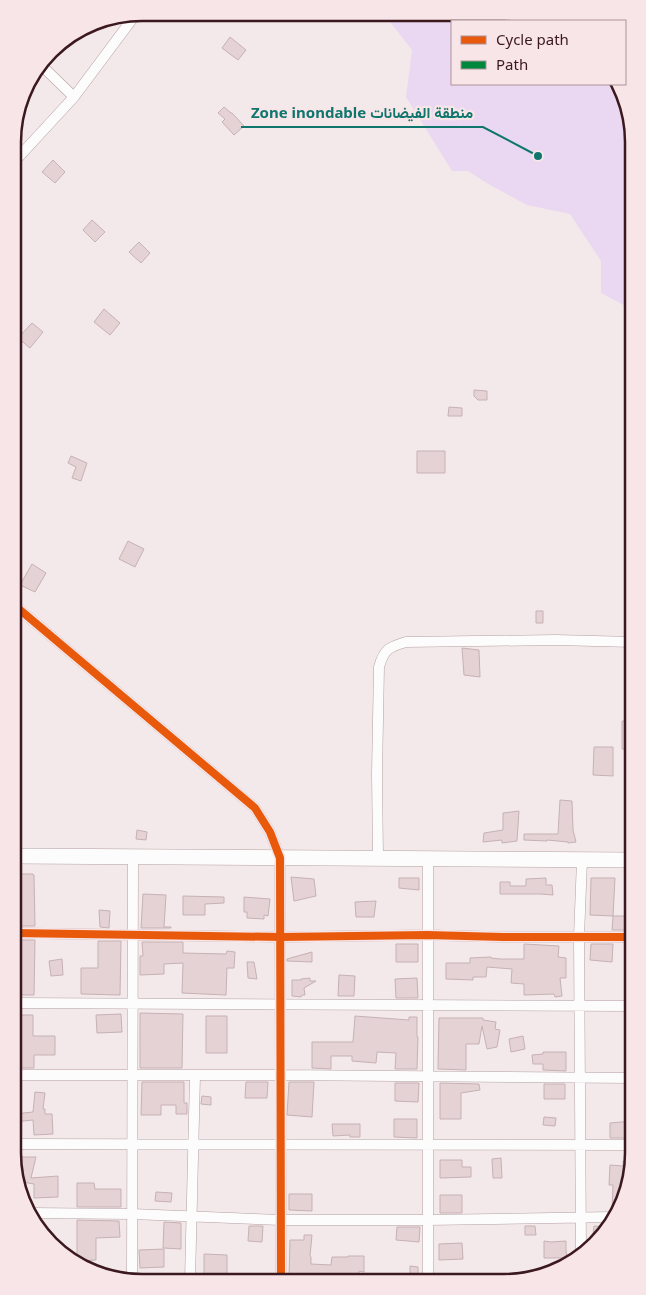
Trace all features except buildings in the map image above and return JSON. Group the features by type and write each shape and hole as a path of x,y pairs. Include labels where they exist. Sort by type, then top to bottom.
{"street":[{"path":"22,153 74,97 130,23"},
{"path":"45,69 74,97"},
{"path":"22,611 255,808 270,832 280,858 281,1274"},
{"path":"378,858 379,667 386,650 406,642 556,640 625,642"},
{"path":"21,856 624,860"},
{"path":"132,1273 133,857"},
{"path":"428,859 428,1274"},
{"path":"581,1246 579,936 582,860"},
{"path":"21,933 281,937 624,936"},
{"path":"21,1002 624,1006"},
{"path":"21,1075 624,1078"},
{"path":"190,1274 195,1076"},
{"path":"21,1144 624,1145"},
{"path":"38,1213 132,1214 281,1220 606,1217"}],"shaded area":[{"path":"390,21 451,21 451,85 610,85 618,103 625,142 625,306 601,293 601,261 570,214 527,205 468,171 452,171 406,97 412,50"}],"cycle path":[{"path":"22,611 255,808 270,832 280,858 281,1274"},
{"path":"21,933 281,937 427,935 624,937"}],"place":[{"name":"Zone inondable منطقة الفيضانات","path":"538,156"}]}
